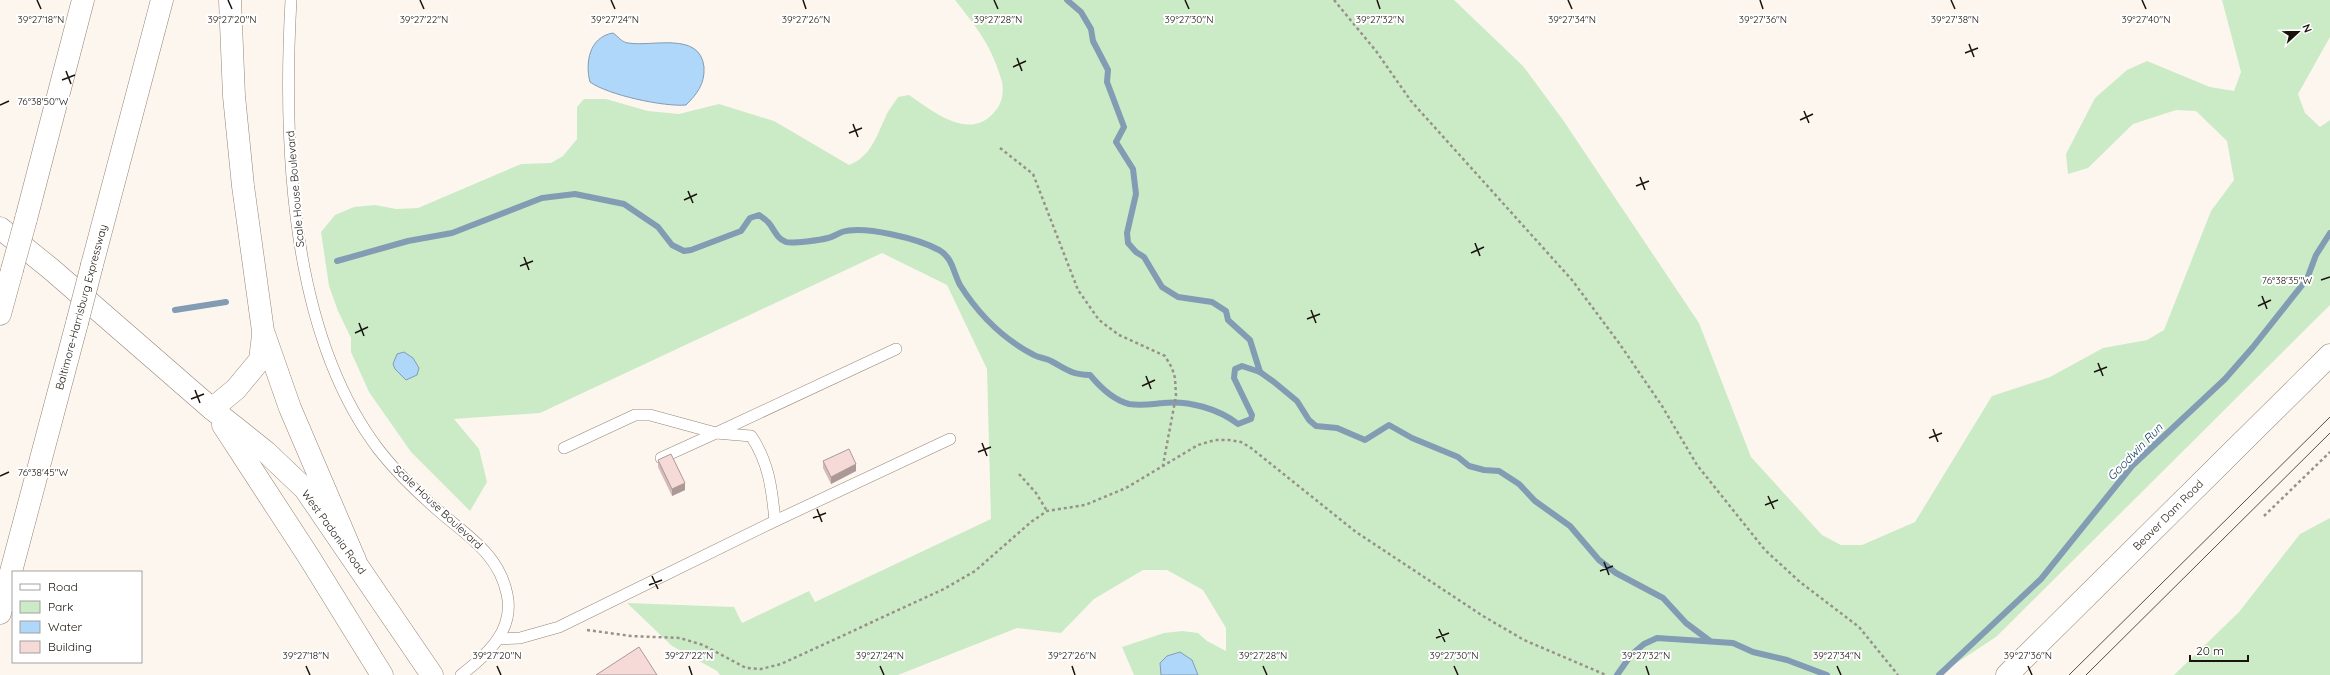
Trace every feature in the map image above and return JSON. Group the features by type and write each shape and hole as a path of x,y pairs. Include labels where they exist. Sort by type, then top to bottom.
{"main road":[{"path":"40,165 69,0"},
{"path":"0,314 84,0"},
{"name":"Baltimore-Harrisburg Expressway","path":"0,613 162,0"},
{"path":"230,0 234,96 243,186 263,331 290,408 355,560"},
{"name":"West Padonia Road","path":"0,228 51,269 212,409 266,452 304,489 355,560 432,675"},
{"path":"212,409 236,389 260,360 263,331"},
{"name":"Beaver Dam Road","path":"2006,675 2330,355"},
{"name":"West Padonia Road","path":"212,409 309,557 382,675"}],"lane":[{"name":"Scale House Boulevard","path":"291,0 288,54 290,152 297,228 307,282 320,330 338,378 354,410 379,450 401,476 442,513 471,536 491,556 502,575 508,595 508,617 498,639 484,657 461,675"},
{"path":"661,458 896,349"},
{"path":"564,448 635,415 650,415 716,433 751,436 761,450 770,476 775,521"},
{"path":"498,639 531,636 559,627 775,521 950,439"}],"path":[{"path":"1334,0 1376,51 1411,101 1572,280 1619,343 1662,406 1697,465 1765,550 1800,582 1859,627 1898,675"},
{"path":"1000,148 1033,174 1078,290 1090,308 1108,329 1165,356 1175,378 1176,396 1163,466"},
{"path":"559,627 631,636 680,638 703,645 746,668 761,669 781,664 944,589 975,571 1047,511 1085,505 1126,488 1198,444 1215,440 1241,442 1272,463 1356,532 1482,616 1524,640 1604,674"},
{"path":"2264,516 2330,452"},
{"path":"1019,474 1036,493 1047,511"}],"green space":[{"path":"955,0 1454,0 1523,66 1563,120 1699,323 1751,457 1822,535 1841,545 1862,545 1915,522 1992,396 2050,377 2103,348 2147,340 2164,330 2211,211 2234,180 2227,141 2196,111 2176,110 2133,124 2088,168 2068,174 2066,154 2095,98 2127,70 2147,61 2210,87 2234,91 2241,72 2222,0 2330,0 2330,37 2298,94 2305,113 2320,127 2330,120 2330,305 1996,637 1938,675 1134,675 1122,647 1164,633 1182,631 1198,633 1207,641 1226,651 1226,628 1203,590 1167,570 1143,570 1094,599 1061,633 1017,628 898,675 720,675 717,671 672,646 627,603 734,607 742,623 809,591 815,602 991,519 987,369 947,285 882,253 540,413 454,419 479,449 487,482 470,511 411,452 369,392 351,352 351,338 338,311 329,286 321,232 335,215 354,207 375,205 396,209 418,208 521,164 551,163 563,156 577,139 577,107 584,99 606,99 648,111 679,114 719,104 774,121 849,165 856,162 872,146 888,112 898,97 909,95 941,116 952,121 964,124 975,124 986,120 1000,104 1003,89 1002,82 989,48"},
{"path":"2330,518 2330,675 2174,675 2239,612 2300,534"}],"water":[{"path":"613,33 621,40 628,43 674,43 685,45 694,49 701,56 704,73 702,84 694,97 686,105 664,104 622,96 598,87 590,82 588,67 594,45 605,35"},
{"path":"404,352 413,358 419,368 417,375 406,380 395,369 393,364 397,354"},
{"path":"1180,652 1192,660 1198,675 1161,675 1160,663 1167,656"}],"building":[{"path":"849,449 856,464 831,477 823,461"},
{"path":"671,454 685,483 672,489 658,460"},
{"path":"639,647 657,675 596,675"}],"waterway":[{"path":"1067,0 1081,12 1091,29 1093,41 1108,70 1107,82 1124,127 1116,142 1133,169 1136,194 1127,233 1128,243 1136,252 1144,257 1162,287 1178,297 1212,302 1226,311 1228,320 1250,340 1260,372"},
{"path":"337,261 408,241 452,233 542,198 575,194 624,204 658,227 672,245 684,251 691,250 741,231 750,218 759,215 768,222 776,234 786,242 819,240 830,238 842,232 852,230 864,230 891,234 930,246 944,253 950,261 960,285 967,296 992,325 1012,342 1034,355 1049,360 1069,371 1078,374 1090,375 1107,392 1123,402 1138,405 1173,402 1193,404 1213,410 1238,424 1251,419 1252,415 1234,378 1235,369 1242,366 1260,372 1274,382 1297,401 1309,420 1316,426 1337,428 1365,440 1389,425 1412,438 1458,457 1469,466 1484,470 1499,471 1519,484 1535,501 1570,526 1599,560 1616,573 1663,598 1686,623 1710,641"},
{"name":"Goodwin Run","path":"1939,675 2041,579 2132,466 2225,379 2253,347 2307,279 2316,255 2330,233"},
{"path":"175,310 226,302"},
{"name":"Goodwin Run","path":"1617,675 1631,655 1644,644 1657,638 1733,643 1753,652 1787,660 1827,675"}],"tram line":[{"path":"2069,675 2330,417"},
{"path":"2086,675 2330,433"}]}
